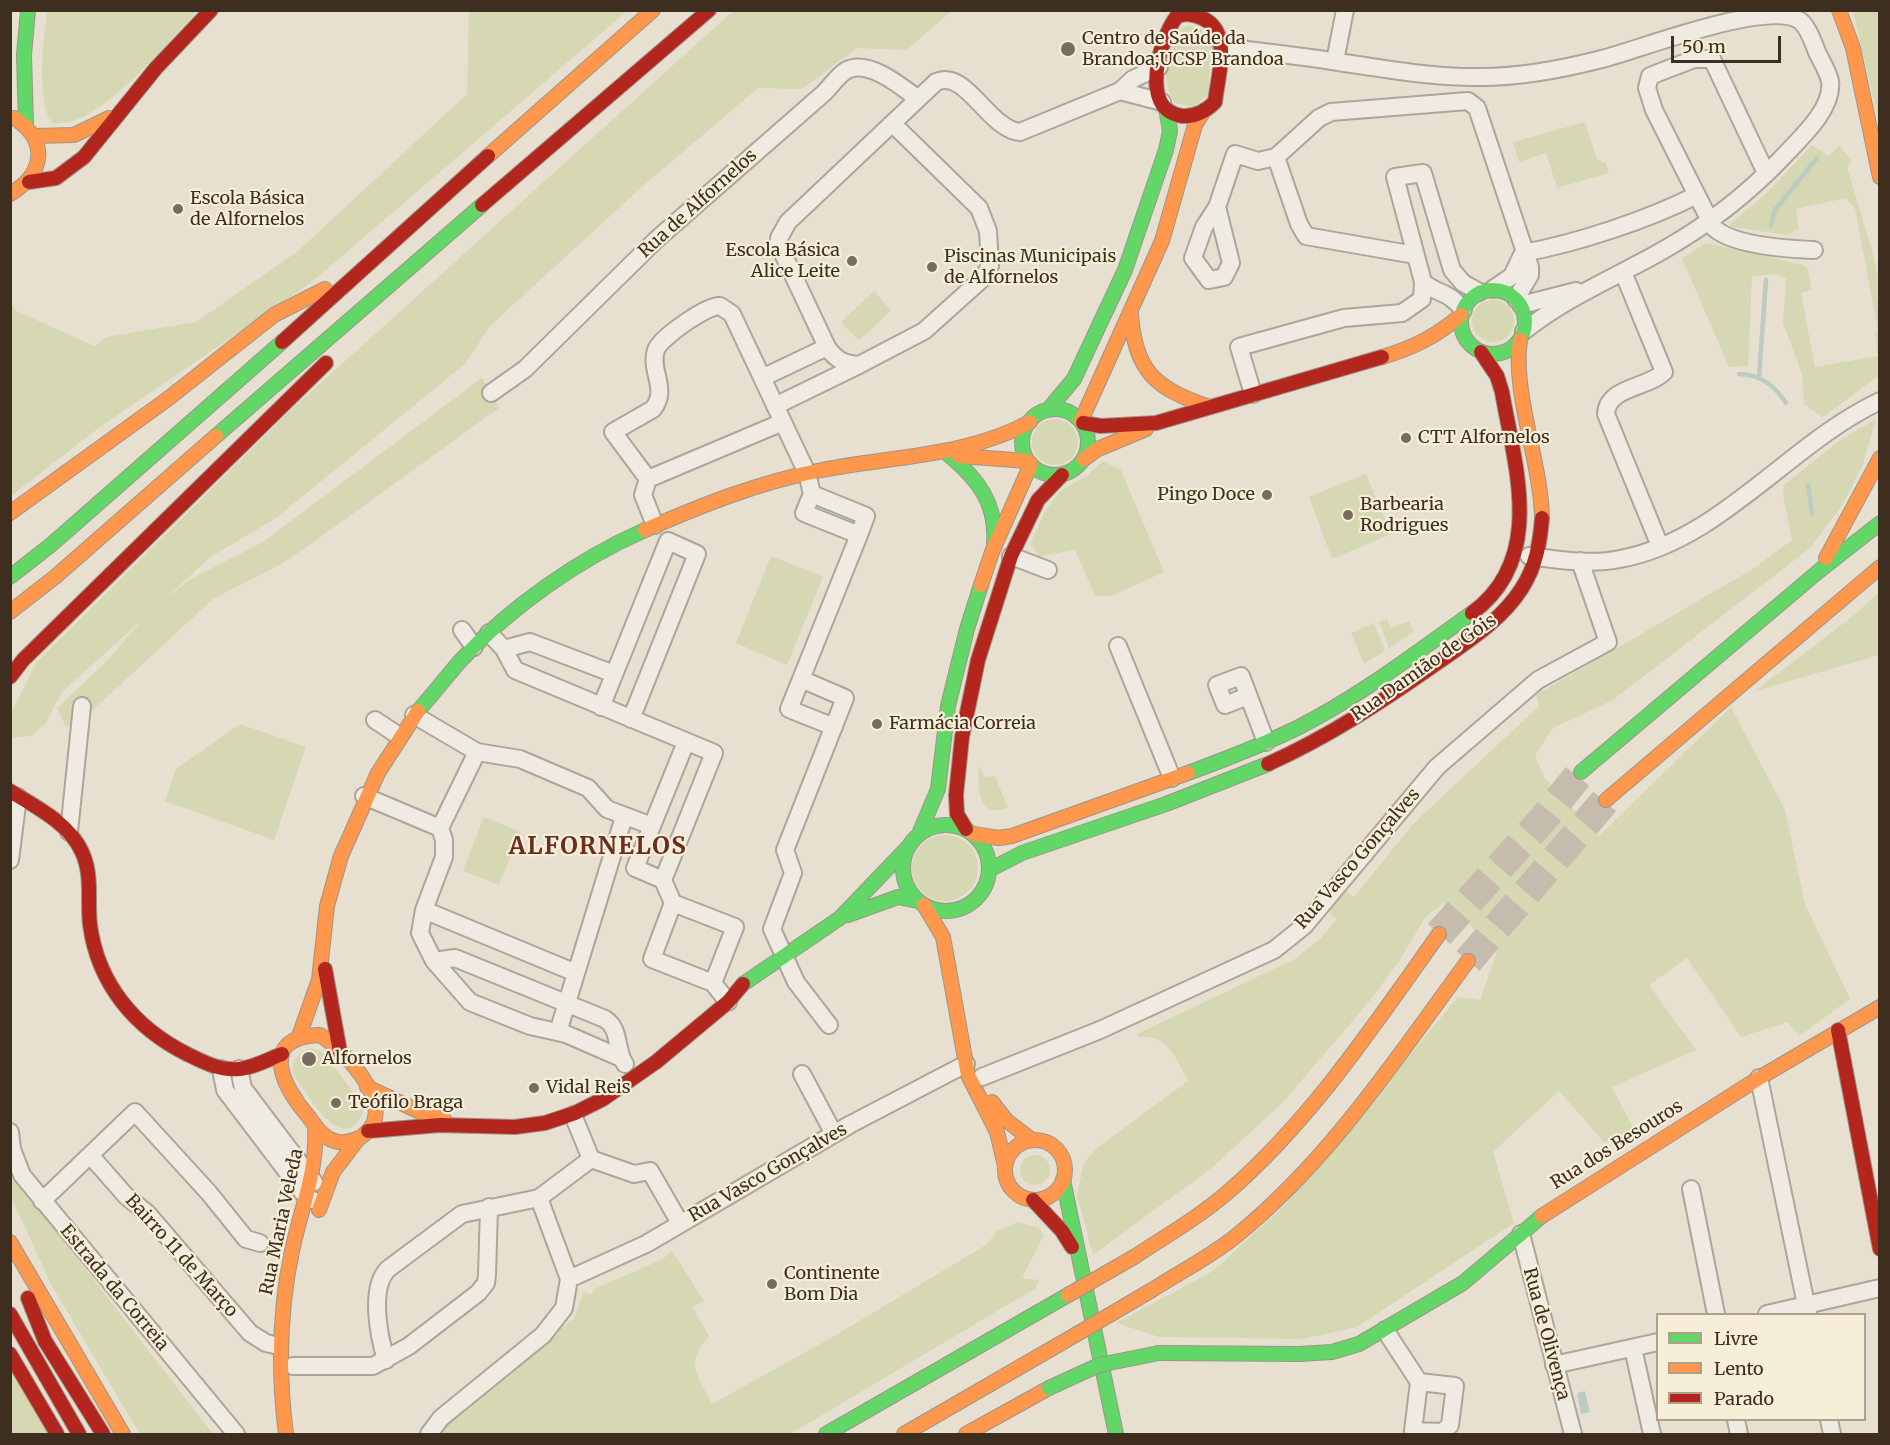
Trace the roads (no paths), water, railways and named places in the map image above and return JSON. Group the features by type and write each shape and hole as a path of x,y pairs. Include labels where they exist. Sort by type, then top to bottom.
{"main road":[{"path":"10,40 15,10"},
{"path":"26,125 24,55 28,10"},
{"path":"10,194 29,182 56,178 79,162 156,68 211,10"},
{"path":"10,577 52,544 365,269 547,102 653,10"},
{"path":"10,612 56,577 383,290 709,10"},
{"path":"1084,459 1088,441 1082,422 1094,388 1131,310 1172,214 1195,125 1202,114 1212,107 1217,98 1221,38 1207,10"},
{"path":"1839,10 1853,48 1880,177"},
{"path":"944,454 1013,432 1048,410 1074,379 1125,270 1166,150 1170,131 1158,87 1163,36 1177,13 1199,15 1214,25"},
{"path":"1164,105 1183,117 1202,114"},
{"path":"35,136 77,136 123,108"},
{"path":"10,116 26,125 35,136 39,160 29,182"},
{"path":"10,513 169,398 274,315 365,269"},
{"path":"10,676 23,660 320,371 383,290"},
{"path":"1116,1434 1077,1257 1077,1242 1063,1180 1064,1166 1059,1152 1047,1143 1032,1140 997,1110 981,1077 960,961 959,928 985,886 989,870 986,850 970,832 956,810 962,737 978,660 1011,556 1038,500 1062,475 1074,469 1100,446 1128,439 1156,423 1210,406 1412,348 1451,346 1503,353 1522,335 1524,313 1518,302 1509,294 1486,291 1442,331 1412,348"},
{"path":"1131,310 1134,350 1152,378 1182,397 1210,406"},
{"path":"1462,312 1462,333 1477,349"},
{"name":"Rua Damião de Góis","path":"989,870 1022,853 1258,768 1305,746 1382,701 1488,626 1513,600 1529,577 1537,557 1542,513 1517,367 1522,335"},
{"name":"Rua Damião de Góis","path":"970,832 999,838 1011,836 1251,750 1324,715 1477,609 1500,584 1516,555 1521,516 1518,482 1502,392 1497,376 1477,349"},
{"path":"1048,410 1066,411 1082,422 1101,426 1156,423"},
{"path":"282,1054 279,1074 281,1087 330,1141 343,1143 364,1134 464,1125 516,1127 573,1115 599,1102 728,1002 748,995 771,977 785,958 840,918 910,845 919,834 933,806 938,789 946,719 957,667 992,552 1030,462 1022,441 1030,422"},
{"path":"944,454 976,478 990,503 995,534 992,552"},
{"path":"14,794 48,814 69,832 82,852 89,876 90,925 102,970 126,1010 161,1041 180,1053 203,1064 221,1069 239,1069 282,1054 298,1039 313,1000 323,959 331,892 346,843 364,796 399,736 474,647 552,581 658,524 722,498 807,473 892,458 944,454 1030,462 1045,473 1062,475"},
{"path":"1819,571 1880,459"},
{"path":"1581,772 1819,571 1880,523"},
{"path":"1606,800 1880,567"},
{"path":"919,834 944,824 970,832"},
{"path":"910,845 903,868 910,892 921,903 943,937 966,1064 976,1095 997,1132 1005,1175 1012,1190 1018,1195 1033,1200 1062,1231 1077,1257"},
{"path":"840,918 898,897 937,910 951,911 964,907 976,899"},
{"path":"826,1434 1134,1257 1211,1206 1273,1148 1362,1040 1439,934"},
{"path":"323,959 340,1052"},
{"path":"904,1434 1152,1290 1236,1236 1288,1188 1337,1133 1468,961"},
{"name":"Rua dos Besouros","path":"966,1434 1049,1388 1099,1365 1159,1353 1316,1354 1347,1348 1385,1330 1463,1283 1550,1209 1838,1030 1880,1007"},
{"path":"1838,1030 1880,1249"},
{"path":"298,1039 320,1035 333,1042 367,1087 377,1105 376,1115 364,1134"},
{"path":"239,1069 256,1078"},
{"path":"367,1087 420,1112 464,1125"},
{"name":"Rua Maria Veleda","path":"313,1179 318,1157 315,1125"},
{"name":"Rua Maria Veleda","path":"286,1434 280,1382 279,1346 288,1270 314,1201 333,1172 364,1134"},
{"path":"1005,1166 1007,1159 1017,1146 1032,1140"},
{"path":"1033,1200 1054,1193 1063,1180"},
{"name":"Rua Maria Veleda","path":"314,1201 315,1225"},
{"path":"10,1242 123,1434"},
{"path":"10,1254 45,1341 103,1434"},
{"name":"Rua Maria Veleda","path":"300,1290 293,1366 300,1434"},
{"path":"10,1314 79,1434"},
{"path":"10,1354 57,1434"}],"street":[{"path":"1335,61 1345,10"},
{"path":"1222,47 1410,73 1466,77 1526,74 1602,59 1690,32 1775,15 1799,20 1804,25 1829,78 1830,94 1818,115 1766,173 1709,221 1623,272 1588,288 1522,335"},
{"path":"1766,173 1715,63 1709,58 1694,59 1656,71 1650,76 1647,88 1654,110 1709,221 1718,232 1732,238 1786,249 1814,250"},
{"path":"859,365 840,362 827,347 782,253 779,238 788,222 936,82 952,79 1000,124 1020,132 1030,130 1120,91 1133,79 1159,67"},
{"name":"Rua de Alfornelos","path":"491,393 525,369 657,238 824,93 843,73 855,68 869,70 918,99"},
{"path":"1466,77 1468,101"},
{"path":"1120,91 1164,105"},
{"path":"1217,207 1234,154 1258,161 1276,157 1319,118 1331,111 1473,102 1477,108 1523,253 1531,271 1518,302"},
{"path":"775,406 924,331 982,279 990,266 988,231 979,208 893,124"},
{"path":"1276,157 1299,224 1306,236 1318,240 1415,255"},
{"path":"1253,394 1239,347 1344,318 1402,313 1422,299 1423,282 1395,177 1423,172 1452,270 1463,283 1486,291 1512,276 1523,253"},
{"path":"1523,253 1544,250 1654,215 1697,195"},
{"path":"1440,291 1450,285 1452,270"},
{"path":"1623,272 1664,372 1657,379 1613,396 1606,405 1606,414 1660,546"},
{"path":"1423,282 1429,287 1452,296 1462,312"},
{"path":"1518,302 1588,288"},
{"path":"648,479 613,432 653,410 657,404 661,390 655,362 656,349 708,307 720,306 732,314 807,473 812,494 866,516 789,709 834,728"},
{"path":"762,378 827,347"},
{"path":"1516,555 1580,561 1619,560 1660,546 1708,521 1831,429 1880,400"},
{"path":"630,719 697,554 668,541 643,495 648,479 783,422"},
{"path":"601,707 668,541"},
{"path":"1011,556 1048,570"},
{"name":"Rua Vasco Gonçalves","path":"981,1077 1100,1030 1274,950 1304,926 1437,767 1538,680 1608,642 1580,561"},
{"path":"462,630 474,647"},
{"path":"489,633 504,649 515,670 714,753 663,880"},
{"path":"504,649 530,642 614,674"},
{"path":"1118,646 1172,778"},
{"path":"801,679 845,698 785,850 793,873 772,929 796,982 830,1025"},
{"path":"1248,696 1266,742"},
{"path":"69,832 82,706"},
{"path":"414,716 477,752 520,759 588,788 607,809 652,826"},
{"path":"375,720 399,736"},
{"path":"686,742 635,868 663,880 674,903 735,927 713,983"},
{"path":"1251,750 1258,768"},
{"path":"477,752 440,828 444,840 444,857 424,910 420,933 434,961 470,1002 530,1026 558,1032 621,1058"},
{"path":"1143,789 1150,808"},
{"path":"10,860 14,794"},
{"path":"364,796 440,828"},
{"path":"558,1032 624,817"},
{"path":"674,903 652,959 713,983 728,1002"},
{"path":"424,910 576,973"},
{"path":"434,961 455,958 611,1022 621,1058 634,1077"},
{"name":"Rua Vasco Gonçalves","path":"569,1279 615,1260 834,1134 966,1064"},
{"path":"221,1069 225,1090 314,1201"},
{"path":"239,1069 243,1088 313,1179 314,1201"},
{"path":"802,1074 834,1134"},
{"path":"1760,1078 1807,1310"},
{"path":"42,1202 135,1112 209,1193 246,1239 260,1243"},
{"path":"573,1115 591,1159 634,1174 650,1171 680,1223"},
{"name":"Estrada da Correia","path":"10,1132 16,1164 42,1202 236,1434"},
{"name":"Bairro 11 de Março","path":"90,1155 126,1196 148,1214 250,1333 266,1343 279,1346"},
{"path":"386,1360 378,1331 379,1286 383,1275 453,1220 472,1210 539,1198 591,1159"},
{"path":"1690,1189 1716,1313"},
{"path":"429,1434 441,1418 543,1335 564,1308 569,1279 539,1198"},
{"path":"293,1366 362,1368 386,1360 482,1289 488,1275 489,1207"},
{"name":"Rua de Olivença","path":"1521,1234 1572,1434"},
{"path":"1777,1313 1807,1310 1880,1288"},
{"path":"1385,1330 1419,1382 1413,1431 1444,1433 1450,1425 1455,1386 1419,1382"},
{"path":"1554,1365 1656,1342"},
{"path":"1633,1348 1652,1434"}],"waterway":[{"path":"1771,226 1775,210 1817,158"},
{"path":"1759,377 1766,280"},
{"path":"1739,374 1754,376 1766,382 1786,403"},
{"path":"1808,485 1812,514"}],"tunnel":[{"path":"1439,934 1545,817 1581,772"},
{"path":"1468,961 1606,800"}],"place":[{"name":"Centro de Saúde da Brandoa;UCSP Brandoa","path":"1068,49"},
{"name":"Escola Básica de Alfornelos","path":"178,209"},
{"name":"Escola Básica Alice Leite","path":"852,261"},
{"name":"Piscinas Municipais de Alfornelos","path":"932,267"},
{"name":"CTT Alfornelos","path":"1406,438"},
{"name":"Pingo Doce","path":"1267,495"},
{"name":"Barbearia Rodrigues","path":"1348,515"},
{"name":"Farmácia Correia","path":"877,724"},
{"name":"Alfornelos","path":"309,1059"},
{"name":"Vidal Reis","path":"534,1088"},
{"name":"Teófilo Braga","path":"336,1103"},
{"name":"Continente Bom Dia","path":"772,1284"}],"district":[{"name":"ALFORNELOS","path":"598,847"}]}
